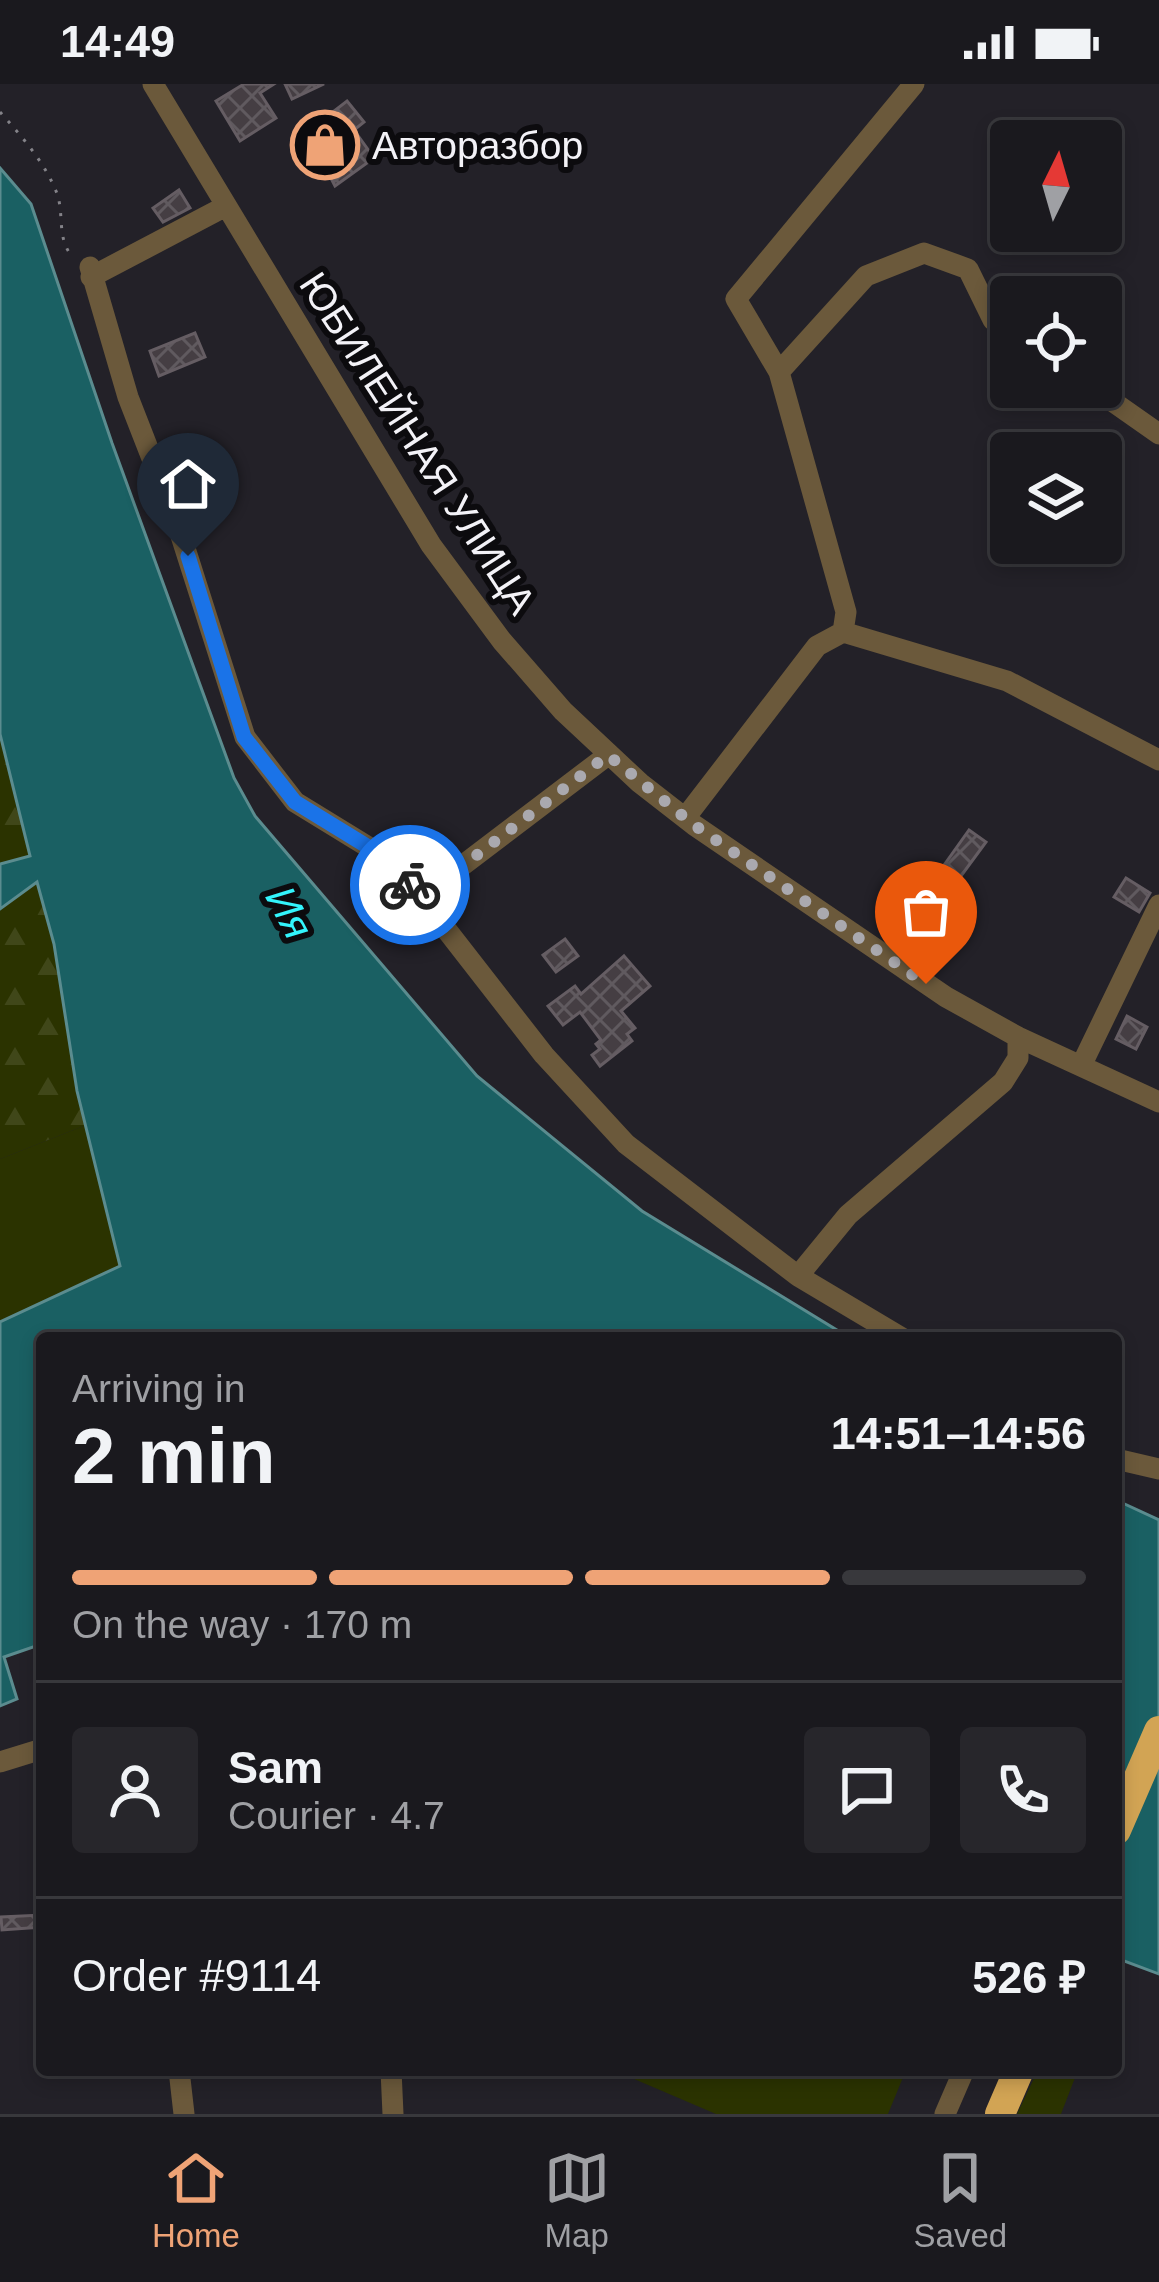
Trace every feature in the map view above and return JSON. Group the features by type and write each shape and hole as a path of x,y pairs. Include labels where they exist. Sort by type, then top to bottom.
{"highway":[{"path":"1122,1816 1159,1732"},
{"path":"1000,2114 1016,2076"}],"street":[{"name":"ЮБИЛЕЙНАЯ УЛИЦА","path":"152,84 450,572 533,678 608,755 685,818 906,970 1018,1037 1159,1102"},
{"path":"843,632 846,601 779,372 736,299 914,84"},
{"path":"226,206 90,272 244,737 295,802 383,856 422,897 544,1055 626,1144 798,1276 892,1332"},
{"path":"779,372 866,276 924,253 968,269 990,314"},
{"path":"1122,408 1159,434"},
{"path":"685,818 817,646 843,632 1007,680 1159,760"},
{"path":"422,897 608,755"},
{"path":"1081,1066 1159,905"},
{"path":"906,970 938,925"},
{"path":"798,1276 848,1215 1003,1082 1018,1058 1018,1037"},
{"path":"1122,1460 1159,1469"},
{"path":"0,1762 36,1751"},
{"path":"180,2076 184,2114"},
{"path":"391,2076 393,2114"},
{"path":"945,2114 961,2076"}],"path":[{"path":"0,112 34,149 58,195 64,247 90,272"}],"green space":[{"path":"0,734 30,857 0,864"},
{"path":"37,881 54,944 86,1125 0,1159 0,909"},
{"path":"86,1125 120,1266 0,1322 0,1159"},
{"path":"627,2076 904,2076 888,2114 716,2114"},
{"path":"1035,2076 1076,2076 1061,2114 1017,2114"}],"water":[{"name":"Ия","path":"0,168 31,204 234,778 255,816 477,1076 642,1211 840,1332 36,1332 36,1646 4,1657 17,1699 0,1706 0,1322 120,1266 77,1091 54,944 37,882 0,909 0,864 30,856 0,734"},
{"path":"1122,1503 1159,1520 1159,1974 1122,1960"}],"building":[{"path":"244,84 274,84 260,93 276,118 240,141 216,101"},
{"path":"285,84 324,84 292,99"},
{"path":"347,101 364,122 354,130 374,158 335,186 307,132"},
{"path":"179,190 190,208 163,222 153,208"},
{"path":"195,333 205,357 159,376 150,351"},
{"path":"969,830 986,842 936,910 920,899"},
{"path":"1126,878 1150,893 1139,912 1114,897"},
{"path":"565,939 578,956 556,972 543,955"},
{"path":"624,956 650,986 621,1011 635,1028 627,1034 632,1041 600,1066 592,1055 600,1049 596,1044 601,1040 580,1012 563,1025 548,1006 575,986 581,994"},
{"path":"1127,1016 1147,1027 1136,1049 1116,1039"},
{"path":"36,1915 36,1927 2,1930 1,1917"}],"way so far":[{"path":"410,885 422,897 608,755 694,825 926,984"}],"place":[{"name":"Авторазбор","path":"325,145"}],"route":[{"path":"188,556 244,737 295,802 383,856 410,885"}]}
